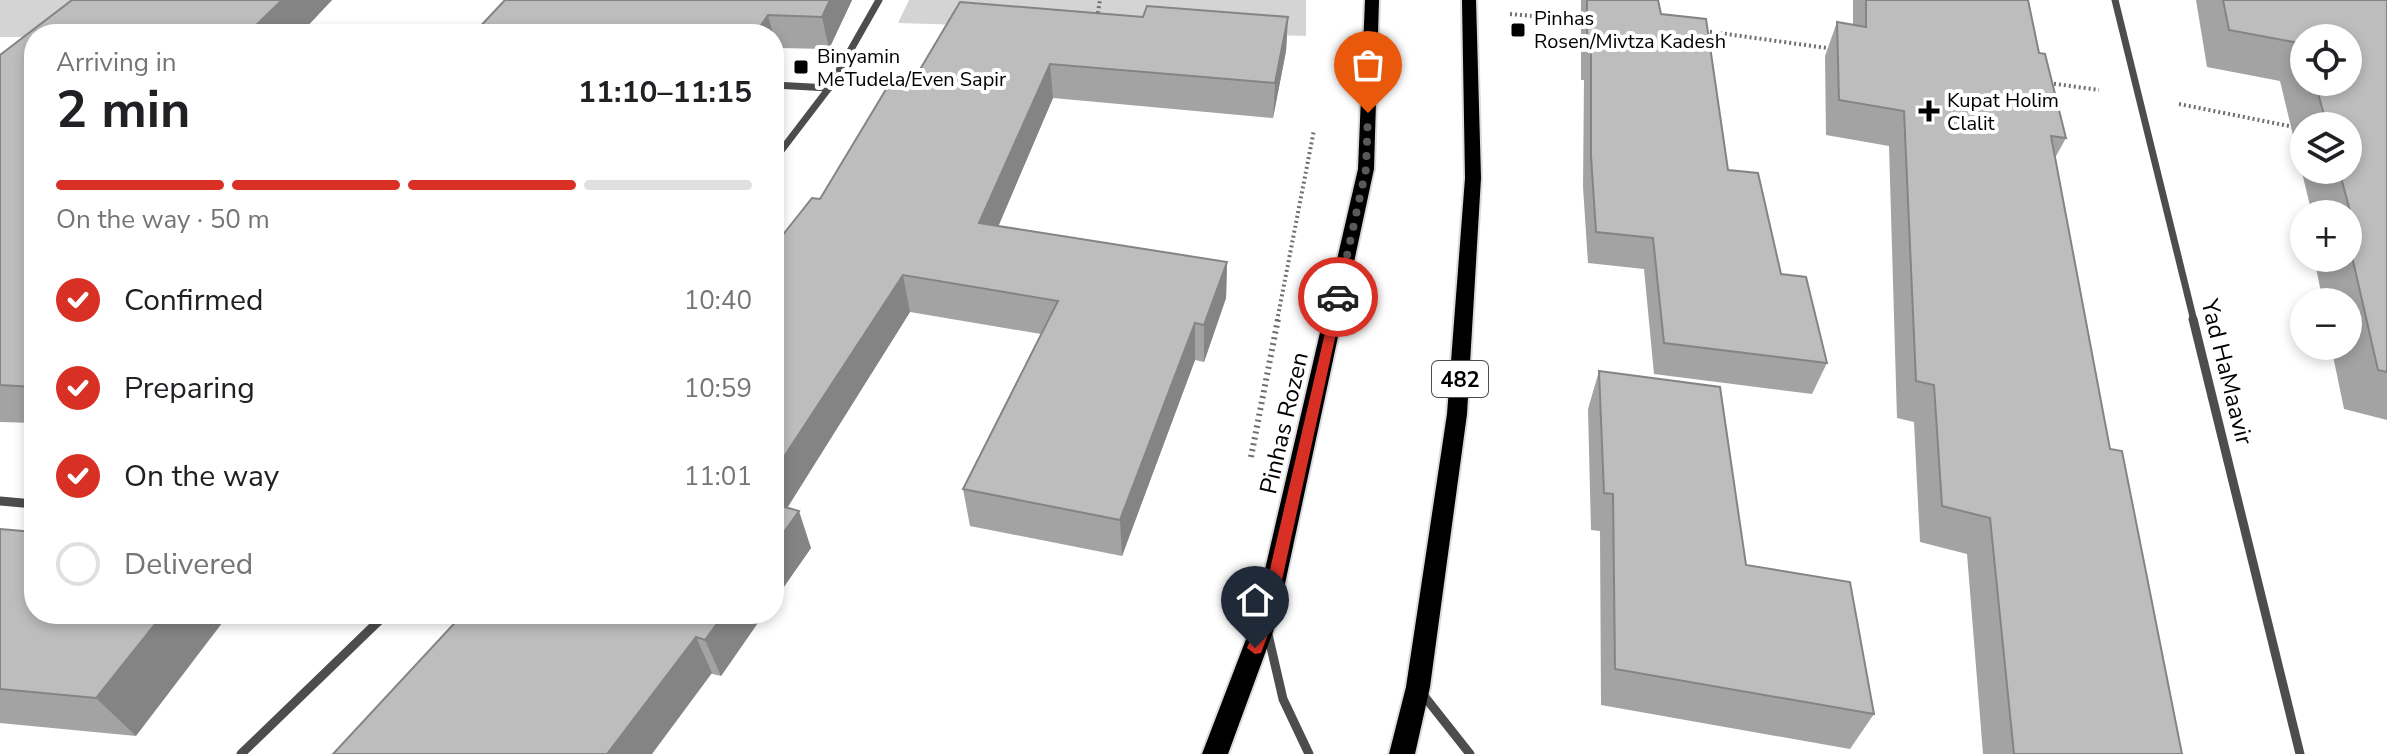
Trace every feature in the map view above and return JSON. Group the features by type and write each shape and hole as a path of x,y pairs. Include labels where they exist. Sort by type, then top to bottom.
{"main road":[{"name":"Pinhas Rozen","path":"1215,754 1265,621 1366,169 1372,0"},
{"name":"482","path":"1402,754 1418,687 1457,414 1473,178 1470,6"}],"street":[{"path":"784,147 829,88 879,0"},
{"name":"Yad HaMaavir","path":"2115,0 2300,754"},
{"path":"784,86 829,88"},
{"path":"0,501 24,503"},
{"path":"1265,621 1283,699 1309,754"},
{"path":"241,754 376,624"},
{"path":"1418,687 1470,754"}],"path":[{"path":"1082,17 1098,18 1100,0"},
{"path":"1470,6 1592,21"},
{"path":"1696,30 1848,52"},
{"path":"2047,82 2139,96 2290,126"},
{"path":"1249,470 1314,130"}],"shaded area":[{"path":"0,0 101,0 58,24 24,24 24,37 0,37"},
{"path":"909,0 1306,0 1306,36 898,23"}],"building":[{"path":"72,0 282,0 257,24 41,24"},
{"path":"505,0 830,0 822,17 768,15 762,24 482,24"},
{"path":"1587,0 1658,0 1661,14 1706,19 1728,170 1758,173 1781,274 1806,277 1827,363 1664,343 1653,238 1596,232"},
{"path":"1866,0 2028,0 2039,53 2045,54 2066,138 2051,136 2110,449 2122,451 2182,754 2014,754 1990,518 1942,506 1934,385 1916,381 1904,111 1839,100 1837,22 1866,27"},
{"path":"2223,0 2387,0 2387,372 2378,370 2362,288 2359,288 2356,272 2362,272 2362,200 2347,200 2343,184 2362,184 2362,112 2323,112 2319,96 2362,96 2362,24 2290,24 2290,41 2229,30"},
{"path":"960,2 1143,17 1147,6 1288,17 1275,83 1050,64 979,223 1227,262 1204,325 1195,323 1120,520 963,489 1058,301 903,275 784,457 784,233 812,198 820,199 888,86 909,88"},
{"path":"24,37 24,386 0,385 0,55"},
{"path":"1599,371 1720,387 1746,565 1850,582 1874,714 1615,669 1613,494 1604,493"},
{"path":"784,507 799,511 784,532"},
{"path":"0,529 24,531 24,624 155,624 96,698 0,689"},
{"path":"454,624 717,624 705,640 696,637 607,754 333,754"}],"way so far":[{"path":"1338,297 1366,169 1368,113"}],"place":[{"name":"Pinhas Rosen/Mivtza Kadesh","path":"1518,30"},
{"name":"Binyamin MeTudela/Even Sapir","path":"801,67"},
{"name":"Kupat Holim Clalit","path":"1929,111"}],"route":[{"path":"1255,648 1265,621 1338,297"}]}
